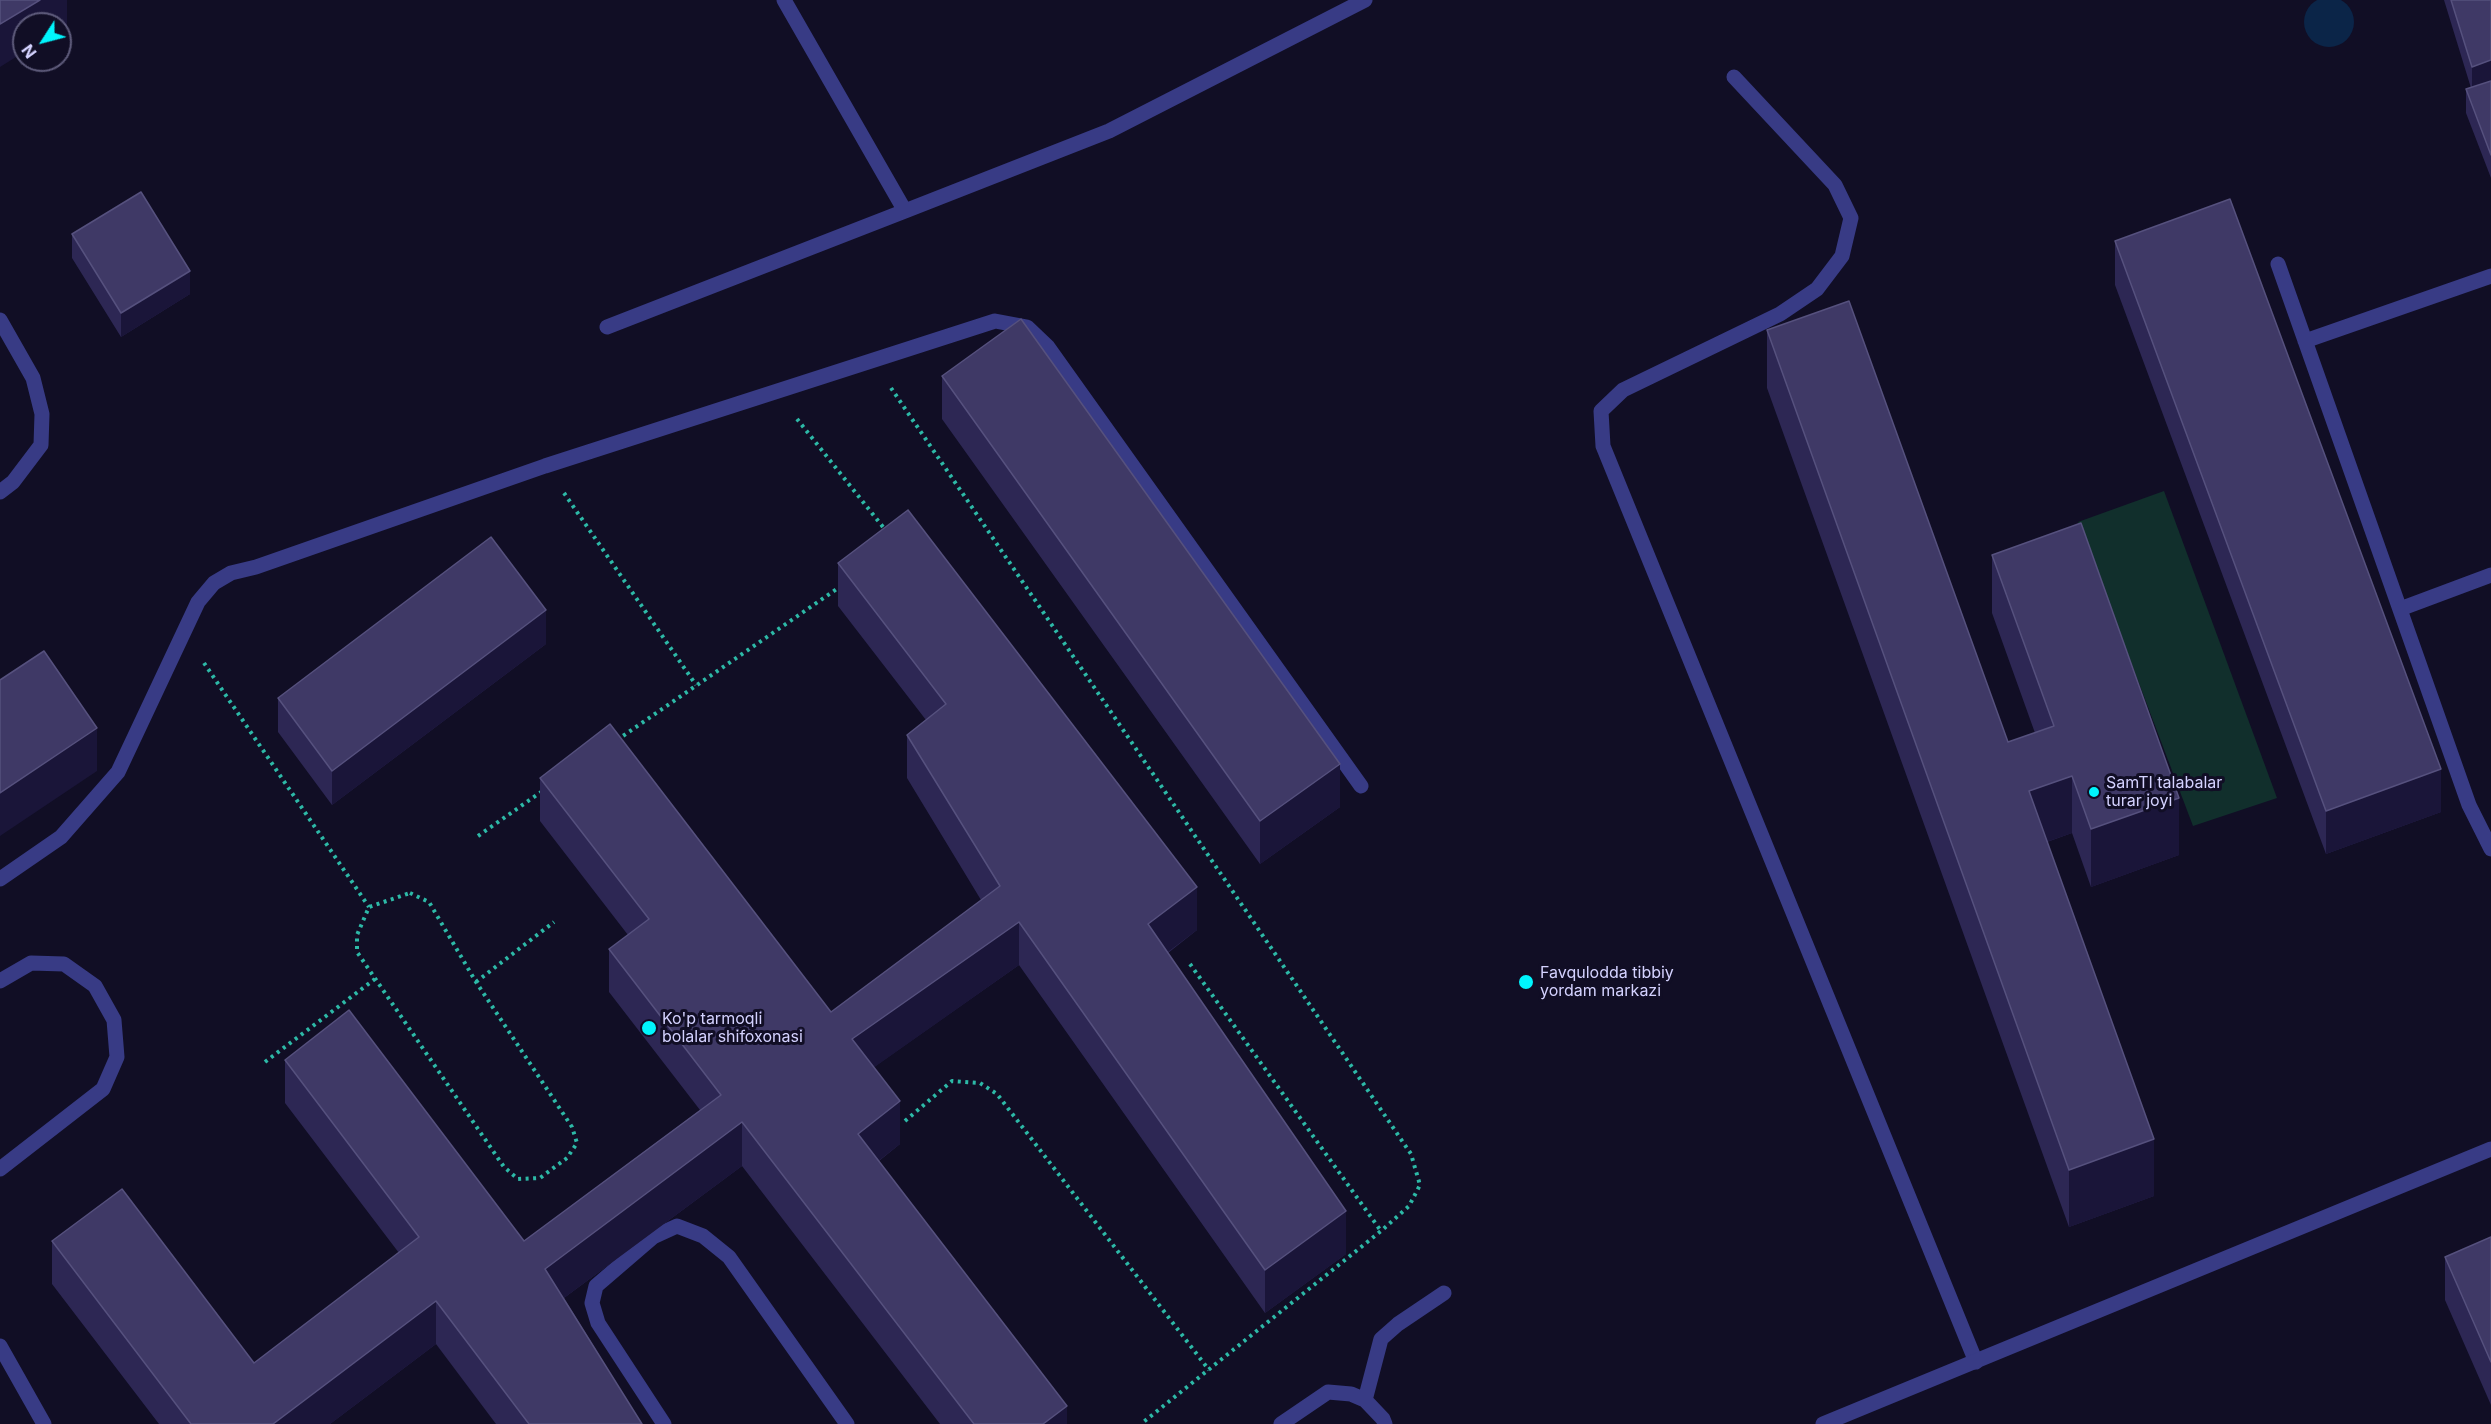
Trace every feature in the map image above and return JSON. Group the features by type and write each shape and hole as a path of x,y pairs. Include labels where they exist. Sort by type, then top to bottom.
{"street":[{"path":"784,0 905,211"},
{"path":"607,327 1109,131 1365,0"},
{"path":"1734,77 1835,186 1851,218 1842,256 1817,289 1780,314 1623,390 1601,411 1603,446 1976,1362"},
{"path":"2278,264 2469,805 2491,849"},
{"path":"2305,341 2491,276"},
{"path":"0,320 33,378 42,414 41,445 13,482 0,492"},
{"path":"0,879 61,837 118,772 198,602 214,583 231,573 256,567 545,466 995,321 1027,327 1048,347 1361,786"},
{"path":"2400,609 2491,575"},
{"path":"0,981 31,963 64,964 95,986 114,1020 117,1057 103,1089 0,1169"},
{"path":"1823,1424 2491,1149"},
{"path":"664,1424 598,1323 592,1303 596,1286 653,1237 677,1226 703,1236 729,1257 847,1424"},
{"path":"1365,1400 1381,1339 1398,1324 1444,1293"},
{"path":"0,1346 44,1424"},
{"path":"1281,1424 1328,1392 1351,1394 1365,1400 1383,1419 1384,1424"}],"path":[{"path":"872,360 1411,1154 1420,1185 1409,1206 1381,1232 1141,1424"},
{"path":"775,391 883,527 882,538"},
{"path":"545,466 696,685"},
{"path":"610,744 849,580"},
{"path":"200,657 369,908"},
{"path":"478,836 554,783"},
{"path":"410,893 429,902 476,982 572,1127 577,1143 567,1158 540,1178 518,1179 504,1167 357,952 357,935 369,908 410,893"},
{"path":"476,982 554,922"},
{"path":"1190,964 1381,1232"},
{"path":"265,1062 375,979"},
{"path":"905,1121 952,1081 980,1083 997,1094 1209,1370"}],"green space":[{"path":"2164,491 2277,798 2193,826 2078,522"}],"water":[{"path":"2324,-3 2334,-3 2347,4 2354,17 2354,27 2347,40 2334,47 2324,47 2315,43 2308,36 2304,27 2304,17 2308,8 2315,1"}],"building":[{"path":"0,0 40,0 20,12 12,12 12,17 0,24"},
{"path":"2451,0 2491,0 2491,60 2472,67"},
{"path":"2491,81 2491,155 2466,89"},
{"path":"141,192 190,271 121,313 72,234"},
{"path":"2230,199 2441,769 2326,811 2115,241"},
{"name":"SamTI talabalar turar joyi","path":"1849,301 2008,742 2054,726 1992,555 2081,523 2179,798 2091,829 2072,776 2029,791 2154,1139 2069,1170 1767,330"},
{"path":"1021,319 1340,764 1260,821 942,376"},
{"path":"908,510 1197,887 1148,924 1346,1211 1265,1270 1019,922 852,1039 900,1101 858,1134 1067,1406 1043,1424 974,1424 742,1122 545,1269 642,1424 529,1424 436,1301 273,1424 191,1424 52,1241 122,1189 254,1363 419,1237 285,1060 349,1010 524,1241 721,1095 609,949 649,919 540,778 610,724 831,1012 1000,886 907,735 946,704 838,563"},
{"path":"491,537 546,610 332,771 278,698"},
{"path":"44,651 97,728 0,793 0,680"},
{"path":"2491,1237 2491,1362 2445,1257"}],"place":[{"name":"SamTI talabalar turar joyi","path":"2094,792"},
{"name":"Favqulodda tibbiy yordam markazi","path":"1526,982"},
{"name":"Ko'p tarmoqli bolalar shifoxonasi","path":"649,1028"}]}
